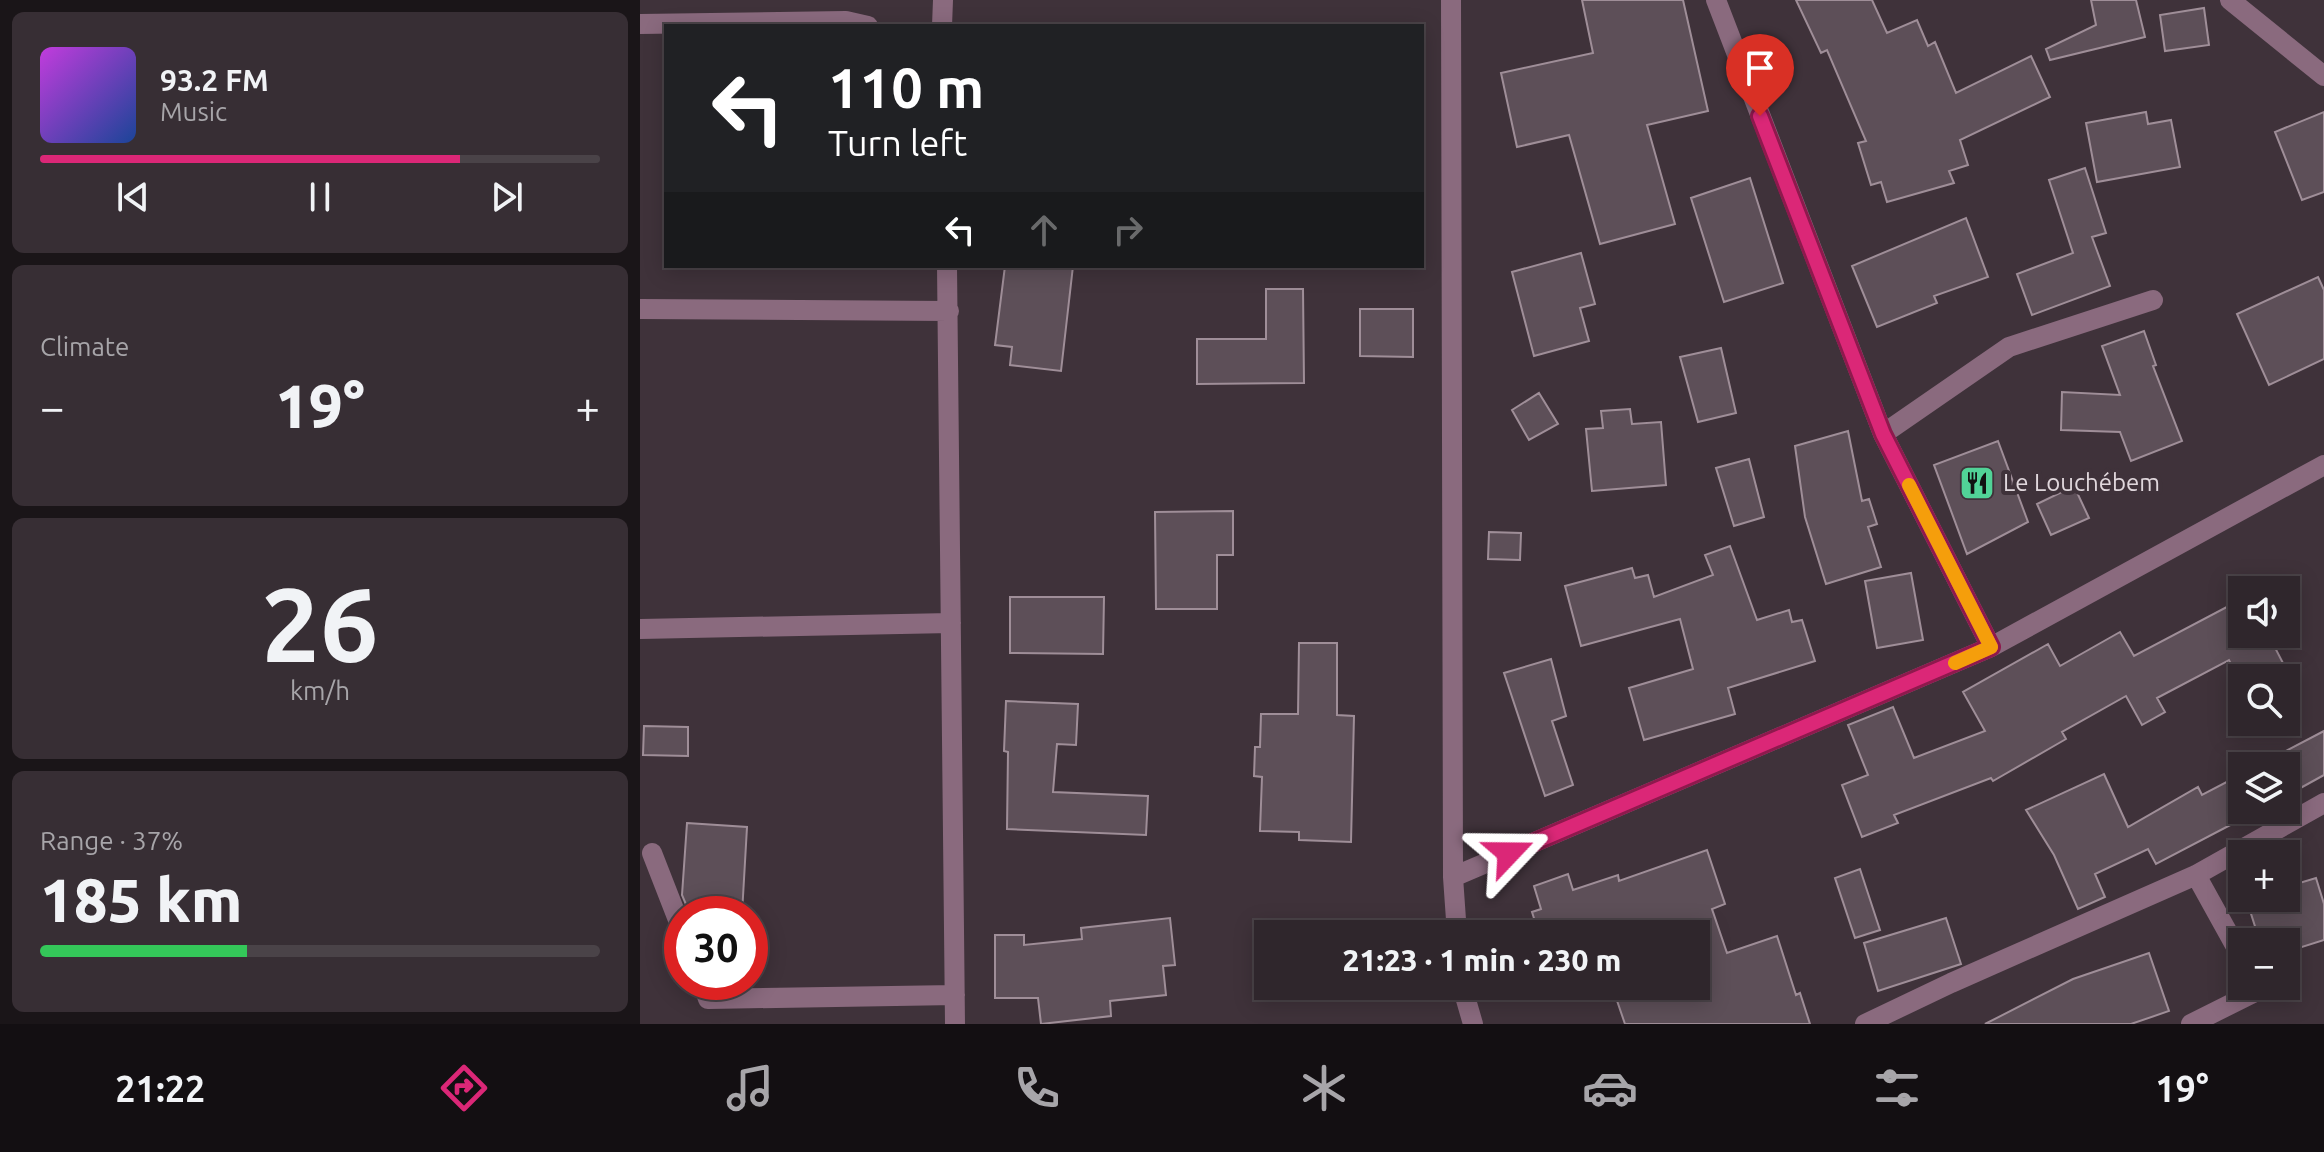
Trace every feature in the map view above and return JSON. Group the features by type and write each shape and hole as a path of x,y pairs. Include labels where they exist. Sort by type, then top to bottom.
{"street":[{"path":"942,24 943,0"},
{"path":"1451,0 1453,877 1456,920"},
{"path":"1716,0 1883,434 1991,647"},
{"path":"2230,0 2324,76"},
{"path":"640,24 846,21 859,24"},
{"path":"947,268 955,1024"},
{"path":"1883,434 2009,347 2153,300"},
{"path":"640,309 949,311"},
{"path":"1453,877 1991,647 2324,465"},
{"path":"640,629 951,623"},
{"path":"1865,1024 2196,875 2324,803"},
{"path":"652,853 669,896"},
{"path":"2196,875 2228,933"},
{"path":"768,998 955,995"},
{"path":"1466,1000 1473,1024"},
{"path":"2191,1024 2239,1000"}],"building":[{"path":"1582,0 1683,0 1708,111 1647,125 1675,224 1600,244 1569,135 1517,147 1501,73 1593,53"},
{"path":"1796,0 1872,0 1887,33 1917,20 1928,46 1935,42 1956,93 2031,56 2050,97 1960,140 1968,165 1949,171 1954,183 1887,202 1881,182 1871,185 1858,143 1866,141 1827,50 1821,53"},
{"path":"2091,0 2136,0 2145,37 2050,60 2046,49 2096,25"},
{"path":"2204,8 2209,45 2165,51 2160,15"},
{"path":"2146,112 2148,124 2171,120 2180,167 2097,182 2086,123"},
{"path":"2324,112 2324,192 2302,200 2275,132"},
{"path":"2085,168 2106,233 2092,237 2110,286 2032,315 2017,274 2073,253 2049,180"},
{"path":"1750,178 1783,283 1724,302 1691,198"},
{"path":"1966,218 1988,277 1934,296 1937,303 1877,327 1852,266"},
{"path":"1581,253 1595,304 1580,308 1589,341 1534,356 1512,272"},
{"path":"1005,268 1073,268 1061,371 1010,365 1012,347 995,345"},
{"path":"2318,277 2324,290 2324,359 2269,385 2237,314"},
{"path":"1266,289 1303,289 1304,383 1197,384 1197,339 1266,339"},
{"path":"1360,309 1413,309 1413,357 1360,356"},
{"path":"2144,331 2156,365 2153,366 2182,441 2131,461 2120,432 2061,430 2062,392 2120,395 2102,346"},
{"path":"1721,348 1736,413 1698,422 1680,357"},
{"path":"1539,393 1558,424 1529,440 1512,410"},
{"path":"1630,409 1632,424 1661,422 1666,485 1592,491 1586,429 1603,428 1601,411"},
{"path":"1848,431 1862,501 1869,499 1877,524 1868,527 1881,567 1826,584 1805,517 1795,446"},
{"name":"Le Louchébem","path":"1998,441 2028,522 1967,554 1934,465"},
{"path":"1749,459 1764,517 1734,526 1716,468"},
{"path":"2074,486 2089,518 2051,535 2037,504"},
{"path":"1233,511 1233,555 1217,555 1217,609 1156,609 1155,512"},
{"path":"1489,532 1521,533 1520,560 1488,559"},
{"path":"1730,546 1757,620 1789,610 1792,622 1802,620 1815,661 1728,688 1735,714 1644,740 1629,688 1693,669 1680,619 1581,646 1565,586 1632,568 1635,578 1648,575 1654,597 1713,575 1705,555"},
{"path":"1911,573 1923,640 1877,648 1865,581"},
{"path":"1010,597 1104,597 1103,654 1010,653"},
{"path":"2228,606 2228,648 2275,648 2283,664 2231,664 2229,660 2157,698 2165,712 2142,725 2126,696 2062,732 2066,739 1993,781 1991,778 1894,815 1898,823 1862,837 1842,785 1868,775 1848,725 1893,707 1914,758 1985,731 1963,692 2048,644 2060,666 2120,632 2134,656"},
{"path":"1299,643 1337,643 1337,715 1354,716 1351,842 1299,840 1299,832 1260,831 1262,777 1254,776 1255,747 1260,747 1261,714 1298,714"},
{"path":"1551,659 1566,716 1552,721 1573,785 1545,796 1504,673"},
{"path":"1006,701 1078,704 1076,745 1057,744 1053,792 1148,796 1146,835 1007,829"},
{"path":"644,726 688,727 688,756 643,755"},
{"path":"2324,731 2324,775 2300,788 2300,752 2284,752"},
{"path":"2104,774 2128,827 2198,787 2202,795 2228,781 2228,824 2232,824 2156,864 2148,849 2095,874 2105,897 2078,909 2054,855 2026,810"},
{"path":"687,823 747,827 743,896 682,895"},
{"path":"1707,850 1725,904 1712,909 1727,953 1777,936 1796,995 1800,993 1810,1024 1625,1024 1617,1000 1710,1000 1710,920 1535,920 1532,912 1541,909 1534,886 1568,874 1573,890 1618,875 1619,881"},
{"path":"1860,869 1880,930 1855,938 1835,878"},
{"path":"2316,878 2324,904 2324,940 2300,948 2300,928 2256,928 2250,912 2300,912 2300,883"},
{"path":"1170,918 1175,965 1163,966 1166,995 1110,1001 1111,1016 1041,1024 1038,998 995,998 995,935 1024,935 1024,945 1082,939 1081,928"},
{"path":"1946,918 1961,964 1878,991 1864,943"},
{"path":"2149,953 2169,1011 2131,1024 1985,1024 2073,979"}],"slow traffic":[{"path":"1909,485 1991,647 1955,663"}],"place":[{"name":"Le Louchébem","path":"1977,483"}],"route":[{"path":"1509,853 1991,647 1883,434 1760,116"}]}
